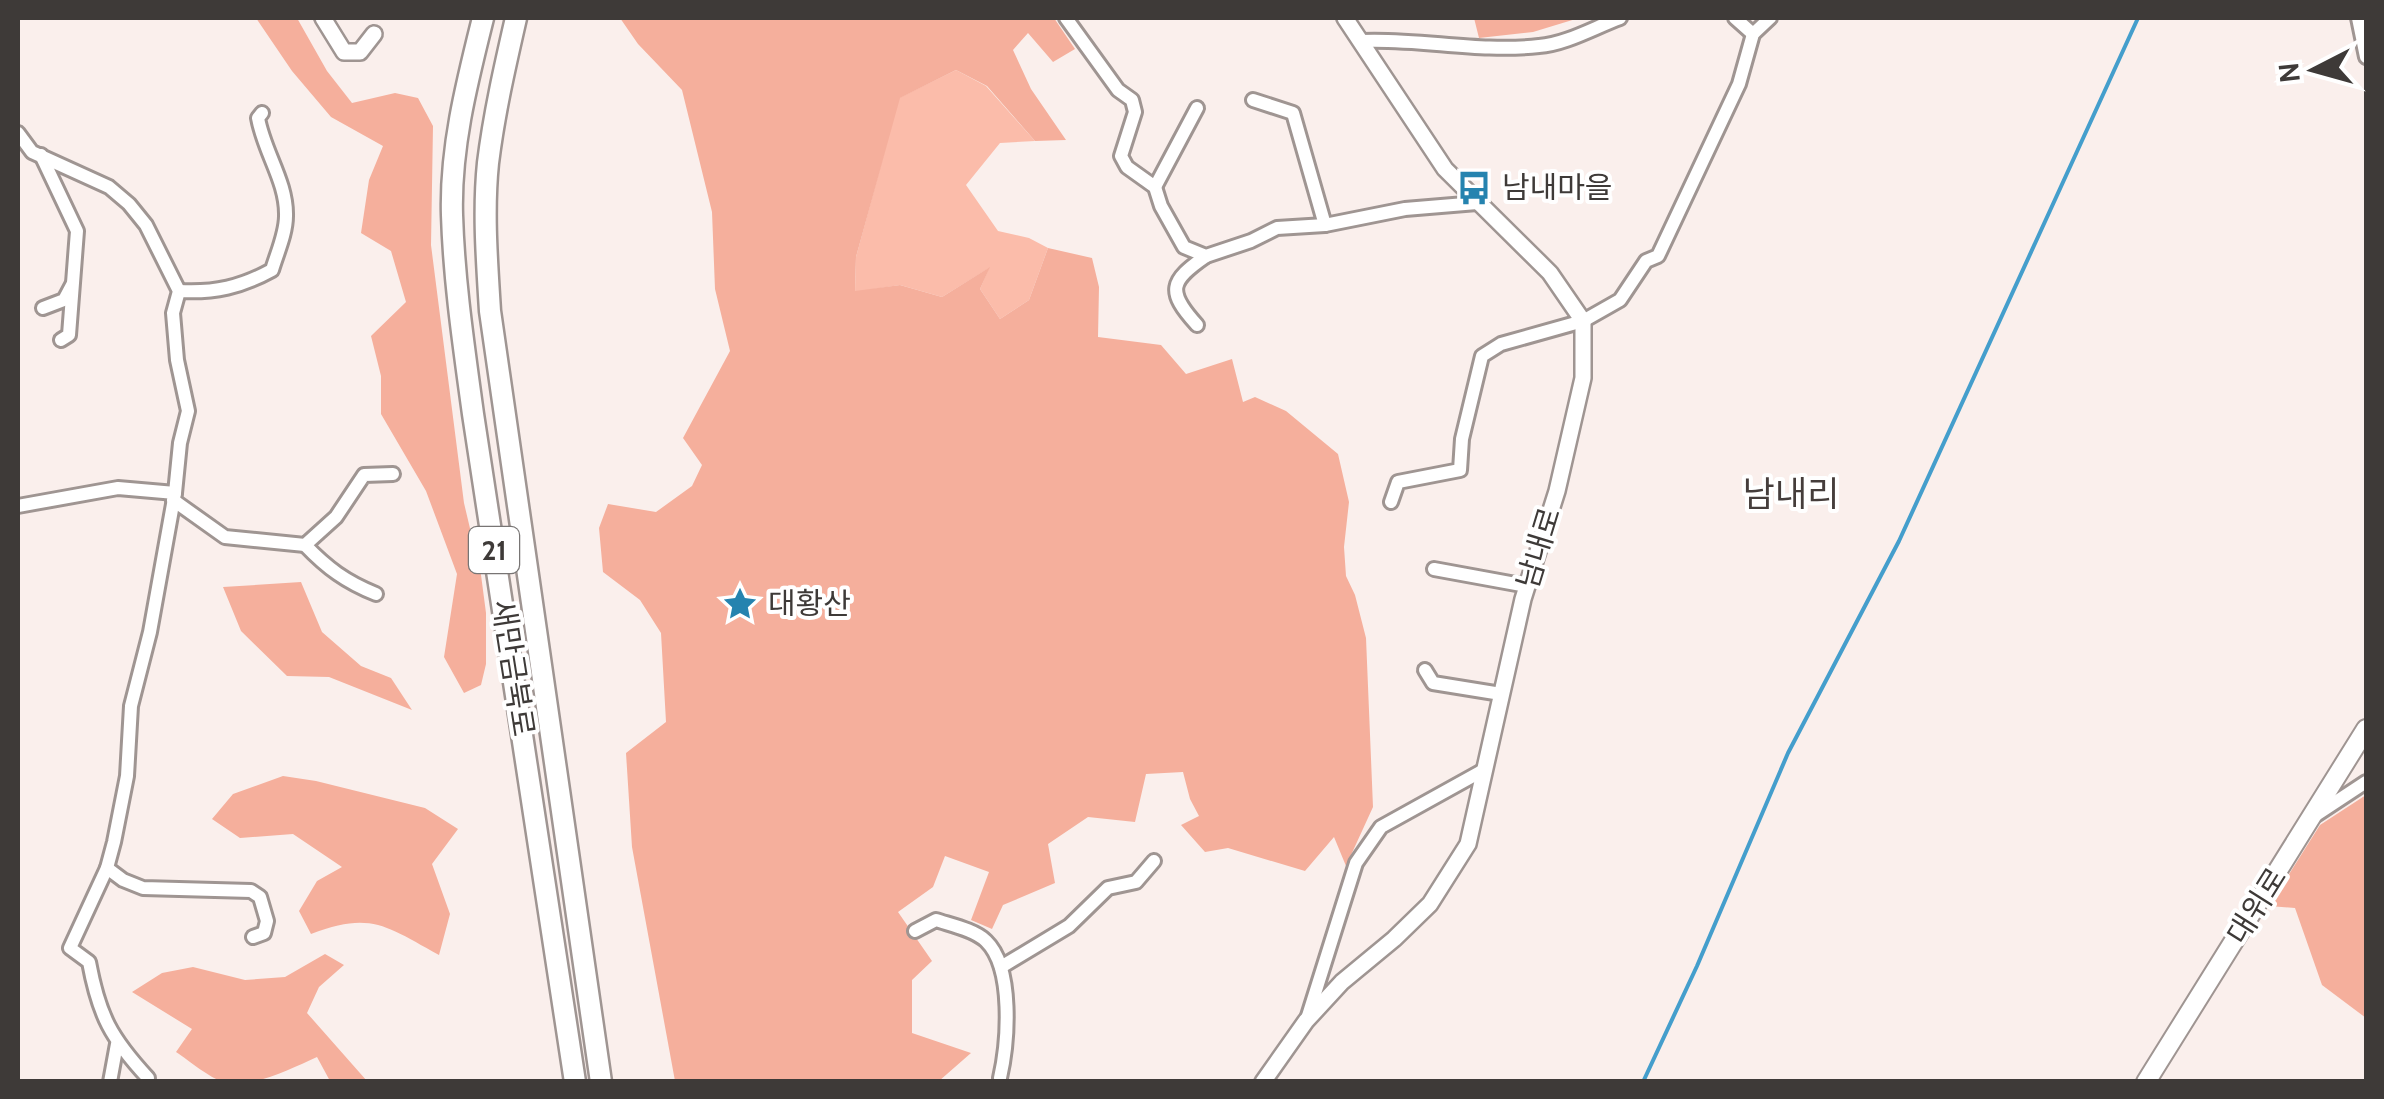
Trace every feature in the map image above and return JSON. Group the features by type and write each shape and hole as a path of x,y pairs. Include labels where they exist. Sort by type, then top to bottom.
{"highway":[{"name":"새만금북로","path":"483,18 462,105 452,212 460,310 575,1082"},
{"name":"새만금북로","path":"516,18 498,95 488,165 485,231 490,311 601,1082"}],"main road":[{"name":"대위로","path":"2146,1082 2366,729"}],"street":[{"path":"323,18 344,52 360,52 374,34"},
{"path":"1066,18 1118,90 1132,100 1135,112 1121,156 1126,167 1155,186 1161,206 1184,246 1206,256"},
{"path":"1344,18 1445,169 1550,273 1584,321"},
{"path":"1361,41 1392,39 1471,48 1544,46 1620,18"},
{"path":"1734,18 1753,34"},
{"path":"1391,502 1398,482 1460,470 1464,429 1482,356 1501,344 1584,321 1620,300 1646,261 1658,256 1738,84 1753,34 1770,18"},
{"path":"2358,18 2366,58"},
{"path":"1253,100 1294,113 1324,225"},
{"path":"1155,186 1196,108"},
{"path":"180,291 210,292 239,286 272,270 286,218 282,185 261,134 258,118 262,113"},
{"path":"18,132 32,152 109,186 129,204 146,225 180,291 173,314 177,360 188,411 174,496 150,632 131,706 127,776 107,868 70,948 89,962 96,994 117,1044 148,1078"},
{"path":"41,155 77,231 69,335 61,340"},
{"path":"1197,325 1182,308 1176,284 1180,274 1206,256 1251,242 1276,228 1477,203"},
{"path":"43,308 64,300 75,278"},
{"name":"남내로","path":"1262,1082 1306,1022 1342,982 1394,940 1430,904 1468,844 1527,586 1557,491 1580,392 1584,321"},
{"path":"305,545 336,516 364,475 393,474"},
{"path":"18,506 118,488 174,496 226,537 305,545 350,584 376,594"},
{"path":"1434,569 1527,586"},
{"path":"1424,670 1433,683 1501,694"},
{"path":"1306,1022 1356,863 1368,842 1382,827 1482,771"},
{"path":"2314,816 2366,782"},
{"path":"1001,967 1069,926 1108,888 1136,882 1154,861"},
{"path":"107,868 143,888 251,891 260,897 267,922 264,932 253,937"},
{"path":"914,931 936,920 984,938 1001,967 1006,1012 1004,1080"},
{"path":"110,1082 117,1044"}],"shaded area":[{"path":"256,18 297,18 327,71 352,103 395,93 418,98 433,126 431,245 464,503 486,613 486,664 481,685 464,693 444,657 457,574 426,491 381,414 381,376 371,336 406,302 391,251 361,233 369,180 383,146 331,117 292,71"},
{"path":"620,18 1054,18 1075,49 1053,62 1028,33 1013,50 1031,89 1066,140 1035,141 987,86 956,70 900,98 856,257 855,291 900,285 942,297 990,267 980,289 1000,319 1029,300 1048,248 1092,258 1099,287 1098,337 1161,345 1186,374 1232,359 1243,402 1255,397 1286,411 1338,454 1349,502 1344,547 1346,576 1366,638 1373,807 1346,866 1334,837 1305,871 1228,848 1205,852 1181,825 1199,816 1183,772 1146,774 1135,822 1088,817 1048,844 1055,883 1003,905 992,929 971,920 989,872 945,856 933,887 898,912 932,961 912,980 912,1033 971,1053 939,1081 675,1081 632,847 626,753 666,722 661,633 640,600 603,572 599,528 608,504 656,512 692,486 702,465 683,438 730,351 715,289 712,212 682,90 638,44"},
{"path":"1474,18 1579,18 1533,32 1479,38"},
{"path":"956,70 986,86 1035,141 1000,143 966,185 998,231 1029,238 1048,248 1029,300 1000,319 980,289 989,268 942,297 900,285 855,292 856,257 899,98"},
{"path":"301,582 322,632 361,666 391,678 412,710 329,677 287,676 241,631 223,587"},
{"path":"283,776 425,808 458,829 432,864 450,914 439,955 378,925 349,924 311,934 299,911 317,881 342,867 293,834 240,838 212,819 233,794"},
{"path":"2366,795 2366,1018 2322,985 2295,908 2269,906 2320,825"},
{"path":"325,954 344,965 319,987 307,1013 367,1081 330,1081 317,1057 260,1080 218,1080 176,1052 192,1029 132,992 162,973 193,967 245,980 285,977"}],"waterway":[{"path":"1643,1082 1788,753 1899,541 2138,18"}],"place":[{"name":"남내마을","path":"1474,188"},
{"name":"대황산","path":"740,604"}],"district":[{"name":"남내리","path":"1791,494"}]}
